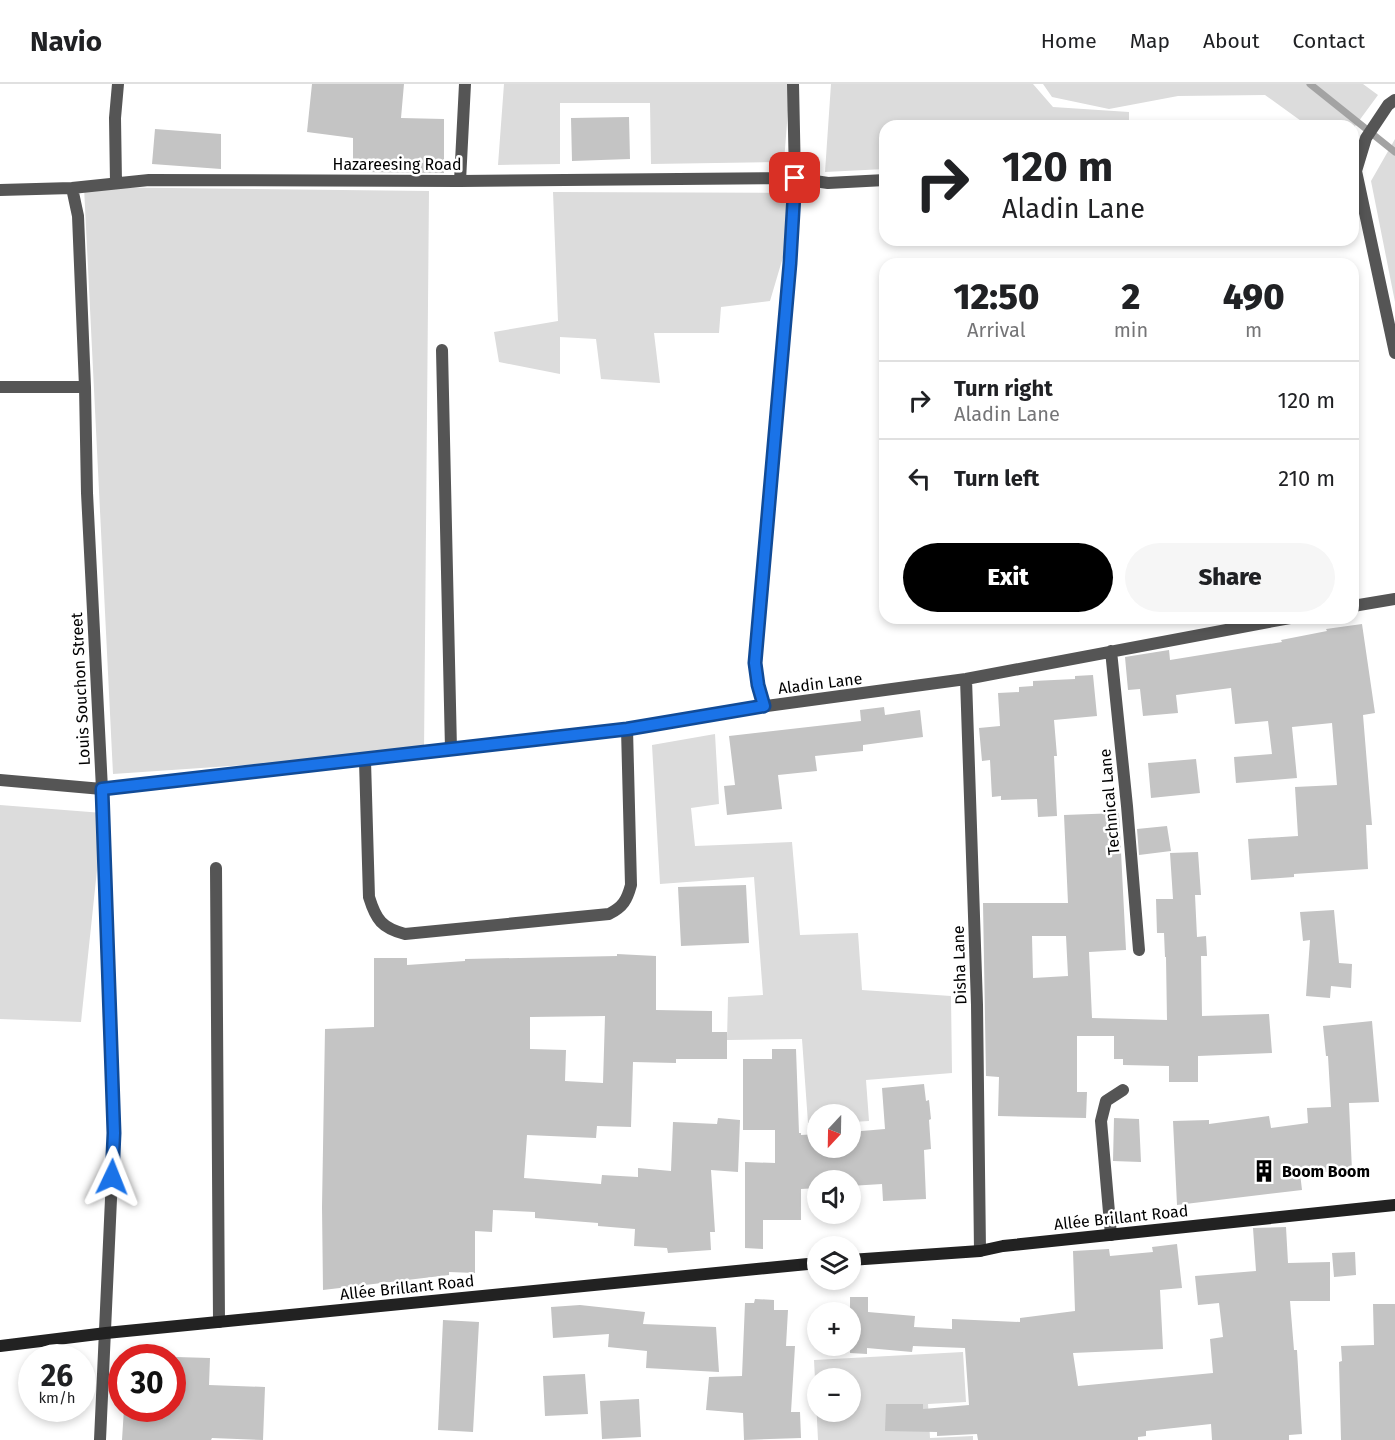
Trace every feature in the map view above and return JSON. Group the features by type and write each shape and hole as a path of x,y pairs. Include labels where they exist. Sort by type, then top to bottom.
{"main road":[{"name":"Allée Brillant Road","path":"861,1259 980,1251 1003,1246 1395,1205"},
{"name":"Allée Brillant Road","path":"0,1346 106,1333 807,1264"}],"street":[{"path":"116,183 115,118 118,84"},
{"path":"460,182 465,84"},
{"path":"764,706 755,663 789,274 795,178 793,84"},
{"path":"1359,159 1366,138 1388,105 1395,100"},
{"name":"Hazareesing Road","path":"0,190 72,188 149,180 460,182 795,178 828,183 879,180"},
{"name":"Louis Souchon Street","path":"72,188 78,216 87,493 102,789 114,1133 100,1440"},
{"path":"1359,189 1395,353"},
{"path":"442,350 451,749"},
{"path":"0,387 85,387"},
{"path":"1359,605 1395,599"},
{"name":"Aladin Lane","path":"0,780 102,789 216,775 365,761 627,729 764,706 966,679 1257,624"},
{"name":"Technical Lane","path":"1111,651 1127,806 1138,951"},
{"name":"Disha Lane","path":"966,679 977,1005 980,1251"},
{"path":"365,761 369,897 373,912 381,923 391,930 405,934 609,914 620,909 627,899 631,885 627,729"},
{"path":"216,868 219,1322"},
{"path":"1111,1235 1101,1121 1106,1101 1123,1090"}],"shaded area":[{"path":"504,84 790,84 784,162 651,164 650,103 560,103 560,164 498,165"},
{"path":"831,84 1033,84 1053,107 1129,112 1129,120 879,120 879,169 825,172"},
{"path":"1043,84 1363,84 1378,95 1359,121 1300,120 1265,95 1178,96 1109,109 1052,97"},
{"path":"1395,139 1395,302 1371,181"},
{"path":"84,187 429,191 424,753 113,774"},
{"path":"553,192 802,193 770,301 721,307 719,333 654,333 660,383 601,379 596,339 560,337 560,374 499,362 494,332 558,321"},
{"path":"715,734 719,804 691,808 695,846 792,842 800,935 858,933 862,990 951,996 952,1073 866,1080 869,1121 861,1121 861,1104 807,1104 807,1109 802,1039 727,1040 728,997 763,995 754,877 660,884 652,745"},
{"path":"0,805 103,813 81,1022 0,1019"},
{"path":"963,1352 966,1402 928,1404 930,1438 973,1436 973,1440 818,1440 817,1422 861,1422 861,1368 814,1368 814,1360"}],"building":[{"path":"312,84 404,84 401,118 444,119 444,173 353,172 353,138 307,132"},
{"path":"629,117 630,159 572,161 571,118"},
{"path":"155,129 221,134 221,169 152,164"},
{"path":"1362,624 1375,713 1363,715 1372,825 1366,825 1368,869 1294,874 1294,877 1251,880 1248,839 1298,836 1295,787 1337,785 1332,723 1292,727 1297,778 1236,783 1234,757 1272,754 1268,721 1235,724 1231,688 1176,695 1178,713 1143,716 1140,689 1128,690 1125,657 1169,650 1170,660 1282,642 1281,640 1327,631 1326,629"},
{"path":"1093,675 1097,716 1054,720 1057,756 1054,756 1057,816 1038,817 1037,799 1001,800 1001,796 992,797 990,760 982,761 979,728 1000,726 998,693 1019,692 1019,687 1033,686 1033,681 1075,679 1075,676"},
{"path":"884,707 885,715 920,710 923,737 863,745 863,751 815,756 817,771 778,775 782,809 727,815 724,786 735,785 729,736 861,721 860,710"},
{"path":"1196,759 1200,793 1151,798 1148,763"},
{"path":"1119,813 1126,950 1089,952 1092,1018 1167,1020 1164,933 1157,933 1156,899 1173,899 1170,853 1198,852 1201,895 1195,895 1197,937 1206,936 1207,956 1201,956 1202,1016 1269,1014 1272,1053 1198,1056 1198,1082 1169,1082 1169,1066 1123,1065 1123,1059 1114,1059 1114,1036 1077,1036 1077,1092 1087,1092 1086,1118 998,1116 999,1077 986,1076 983,903 1068,903 1064,815","holes":["1032,936 1066,936 1068,976 1033,978"]},
{"path":"1167,826 1171,851 1139,855 1137,829"},
{"path":"746,885 749,943 681,946 678,887"},
{"path":"1334,910 1339,963 1352,964 1351,988 1331,986 1330,998 1306,996 1310,940 1303,941 1300,912"},
{"path":"617,954 656,956 656,1010 712,1011 712,1032 727,1032 727,1059 676,1059 676,1063 633,1062 631,1127 597,1126 596,1138 527,1135 524,1178 601,1184 602,1175 638,1177 638,1168 671,1171 673,1122 717,1124 718,1118 740,1120 738,1172 711,1170 715,1232 710,1232 711,1250 668,1253 667,1248 634,1246 635,1229 598,1226 598,1223 535,1218 535,1212 493,1210 492,1232 475,1231 475,1273 449,1272 449,1275 323,1290 325,1029 374,1027 374,958 407,958 407,965 465,961 465,959 617,956","holes":["605,1016 603,1083 565,1081 566,1050 530,1049 530,1017"]},
{"path":"1372,1021 1379,1102 1349,1103 1352,1171 1300,1173 1302,1190 1177,1205 1173,1121 1209,1120 1209,1124 1269,1116 1271,1128 1308,1123 1307,1108 1331,1107 1328,1056 1326,1056 1323,1026"},
{"path":"772,1049 796,1049 799,1133 807,1135 807,1158 861,1158 861,1131 885,1129 882,1088 924,1084 931,1119 929,1120 931,1149 924,1150 926,1199 883,1201 882,1184 861,1185 861,1170 807,1170 807,1189 801,1189 801,1220 763,1220 763,1249 745,1248 745,1162 775,1163 775,1130 743,1130 743,1059 772,1059"},
{"path":"1114,1118 1139,1119 1141,1162 1113,1161"},
{"path":"1286,1227 1288,1263 1330,1262 1330,1301 1290,1301 1294,1350 1297,1350 1302,1434 1289,1435 1289,1440 1212,1440 1211,1424 1146,1431 1146,1436 1138,1437 1138,1440 978,1440 977,1434 937,1436 937,1432 885,1431 886,1404 923,1404 923,1409 969,1405 965,1348 913,1346 912,1352 867,1348 867,1354 861,1354 861,1302 850,1302 850,1297 868,1297 868,1312 915,1316 914,1327 952,1329 952,1319 1020,1322 1020,1318 1075,1311 1073,1251 1109,1249 1110,1256 1153,1252 1152,1247 1177,1244 1182,1288 1160,1290 1163,1349 1073,1353 1078,1386 1213,1373 1210,1339 1223,1337 1219,1303 1198,1305 1195,1276 1256,1271 1253,1228"},
{"path":"1355,1252 1356,1275 1334,1277 1332,1253"},
{"path":"755,1299 774,1300 774,1310 788,1310 786,1346 795,1346 791,1412 800,1412 801,1438 744,1440 743,1413 706,1410 709,1377 742,1376 745,1303 754,1303"},
{"path":"1373,1304 1395,1304 1395,1440 1341,1440 1339,1362 1342,1361 1341,1346 1374,1345"},
{"path":"580,1305 645,1312 643,1324 716,1327 719,1372 646,1368 647,1351 608,1347 609,1334 553,1338 551,1307"},
{"path":"443,1320 479,1322 473,1432 438,1430"},
{"path":"186,1357 210,1358 209,1385 265,1387 263,1440 212,1438 211,1440 122,1440 123,1422 186,1422"},
{"path":"585,1374 588,1414 545,1416 543,1376"},
{"path":"639,1399 641,1437 602,1439 600,1401"}],"waterway":[{"path":"1310,84 1355,120"},
{"path":"1359,123 1395,152"}],"place":[{"name":"Boom Boom","path":"1264,1171"}],"route":[{"path":"112,1177 114,1133 102,789 216,775 365,761 627,729 764,706 755,663 790,263 795,178"}]}
